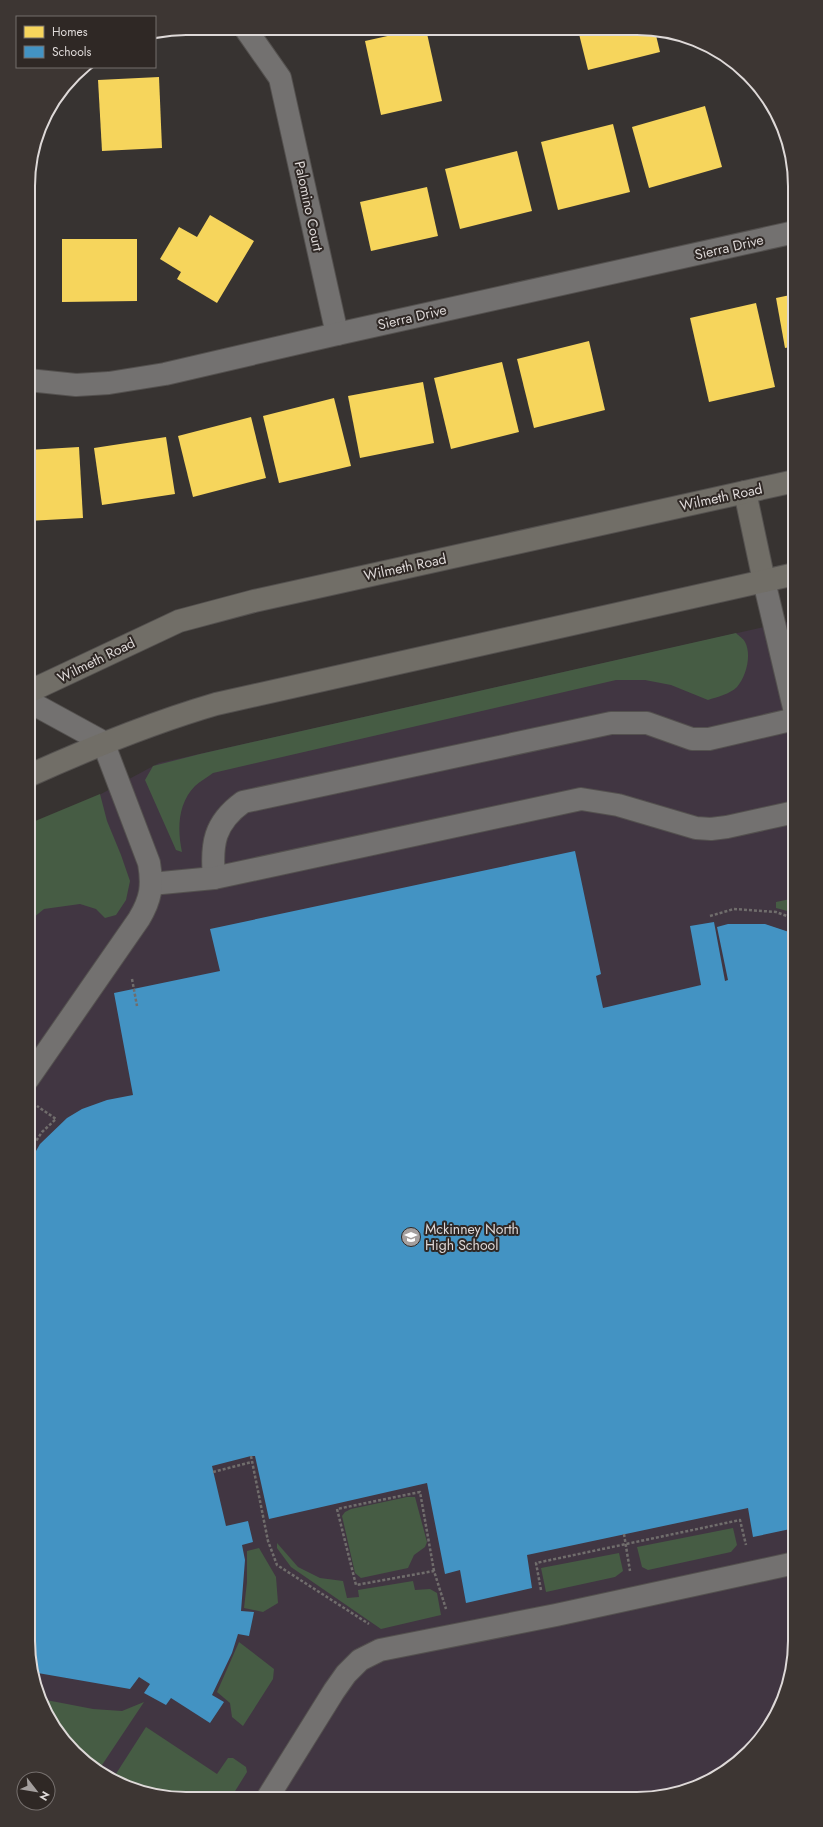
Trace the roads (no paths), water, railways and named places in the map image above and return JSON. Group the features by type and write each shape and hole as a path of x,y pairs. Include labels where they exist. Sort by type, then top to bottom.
{"main road":[{"name":"Wilmeth Road","path":"35,689 178,621 254,601 788,483"},
{"path":"745,492 764,581"},
{"path":"35,773 103,742 176,716 216,704 788,576"}],"street":[{"name":"Palomino Court","path":"250,35 280,78 337,334"},
{"name":"Sierra Drive","path":"35,381 76,385 109,383 165,374 788,234"},
{"path":"764,581 788,682"},
{"path":"35,705 103,742 149,863 151,884 146,906 139,919 35,1069"},
{"path":"214,878 212,854 215,837 222,821 232,809 243,802 611,723 647,723 692,739 709,739 788,721"},
{"path":"151,884 214,878 581,799 618,805 696,828 711,829 788,813"},
{"path":"271,1792 346,1674 360,1660 380,1650 556,1615 788,1565"}],"place":[{"name":"Mckinney North High School","path":"411,1237"}]}
